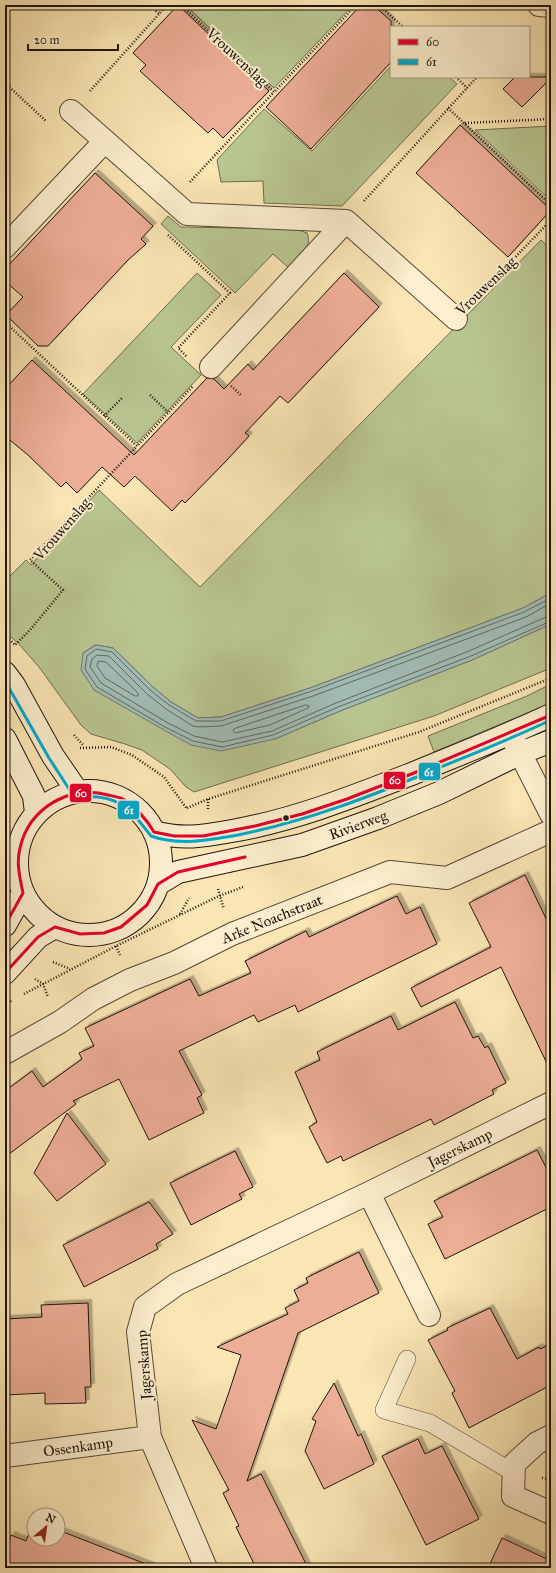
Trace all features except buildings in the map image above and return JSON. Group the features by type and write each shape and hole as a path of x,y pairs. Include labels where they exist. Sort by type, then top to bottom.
{"street":[{"path":"539,5 551,6"},
{"path":"71,111 186,214 346,221"},
{"path":"5,247 105,141"},
{"path":"208,370 346,221"},
{"name":"Vrouwenslag","path":"346,221 456,319"},
{"path":"5,673 14,685 54,756 77,791"},
{"name":"Rivierweg","path":"154,832 171,837 192,837 257,826 294,817 363,793 510,734 551,715"},
{"path":"510,734 551,814"},
{"path":"5,739 34,796 36,813"},
{"name":"Rivierweg","path":"158,884 178,872 302,845 378,818 439,793 521,753 551,741"},
{"path":"92,790 122,798 148,821 154,832 161,854 158,884 147,906 121,928 104,933 80,934 55,927 37,912 23,893 17,863 22,836 36,813 53,800 77,791 92,790"},
{"name":"Arke Noachstraat","path":"5,1053 60,1022 93,999 130,980 174,963 232,934 390,872 447,878 551,831"},
{"path":"5,925 23,893"},
{"path":"10,968 38,937 55,927"},
{"name":"Jagerskamp","path":"206,1568 150,1437 138,1332 145,1307 177,1284 369,1193 551,1103"},
{"path":"369,1193 429,1315"},
{"path":"551,1436 537,1443 514,1464 513,1496 551,1513"},
{"name":"Ossenkamp","path":"5,1456 150,1437"}],"lane":[{"path":"407,1359 384,1410 430,1423 514,1473"}],"path":[{"path":"149,5 159,14"},
{"path":"5,83 55,129 167,5"},
{"name":"Vrouwenslag","path":"181,5 274,92"},
{"name":"Vrouwenslag","path":"172,202 356,5"},
{"path":"379,5 402,26"},
{"path":"457,78 467,88"},
{"path":"346,221 475,78"},
{"path":"448,108 551,205"},
{"path":"464,123 551,119"},
{"name":"Vrouwenslag","path":"456,319 551,220"},
{"path":"165,232 230,293 178,348 242,396"},
{"path":"5,322 137,446"},
{"name":"Vrouwenslag","path":"5,635 15,645 30,630 63,590 30,560 208,370"},
{"path":"150,395 168,412"},
{"path":"104,416 122,398"},
{"path":"54,756 84,746 111,747 132,756 164,777 186,808 419,732 551,678"},
{"path":"5,1004 70,969 219,896"},
{"path":"10,968 43,984 60,1022"}],"green space":[{"path":"185,5 353,5 274,88"},
{"path":"390,67 390,78 450,78 457,84 342,206 264,203 263,181 221,182 217,160 264,109 312,151"},
{"path":"551,126 551,201 475,130"},
{"path":"168,216 181,227 296,229 307,233 307,248 289,268 273,254 235,293 161,224"},
{"path":"541,240 551,249 551,593 523,608 310,688 221,717 198,718 171,702 153,687 113,648 95,645 83,653 94,690 113,700 275,739 340,711 472,660 551,624 551,668 434,716 194,792 186,787 170,769 142,750 91,734 81,725 39,667 18,643 5,632 5,581 26,560 31,565 99,490 200,587"},
{"path":"197,273 221,295 171,347 201,375 137,443 83,394"},
{"path":"551,684 551,703 434,752 428,736 527,696"}],"water":[{"path":"551,593 551,624 472,660 340,711 275,739 221,751 191,745 94,690 81,670 83,653 96,645 113,648 153,687 171,702 198,718 221,717 310,688 523,608"}],"transit line":[{"name":"61","path":"5,681 49,758 73,795 98,797 123,805 135,816 151,836 172,841 194,841 238,835 289,823 388,789 551,720"},
{"name":"60","path":"5,925 23,893 18,859 25,834 32,821 42,811 53,802 66,796 94,792 118,797 136,809 154,832 174,836 203,836 255,826 302,814 347,799 414,773 551,715"},
{"name":"60","path":"5,973 38,937 55,927 80,934 104,933 121,927 147,905 158,884 178,872 245,857"}]}
